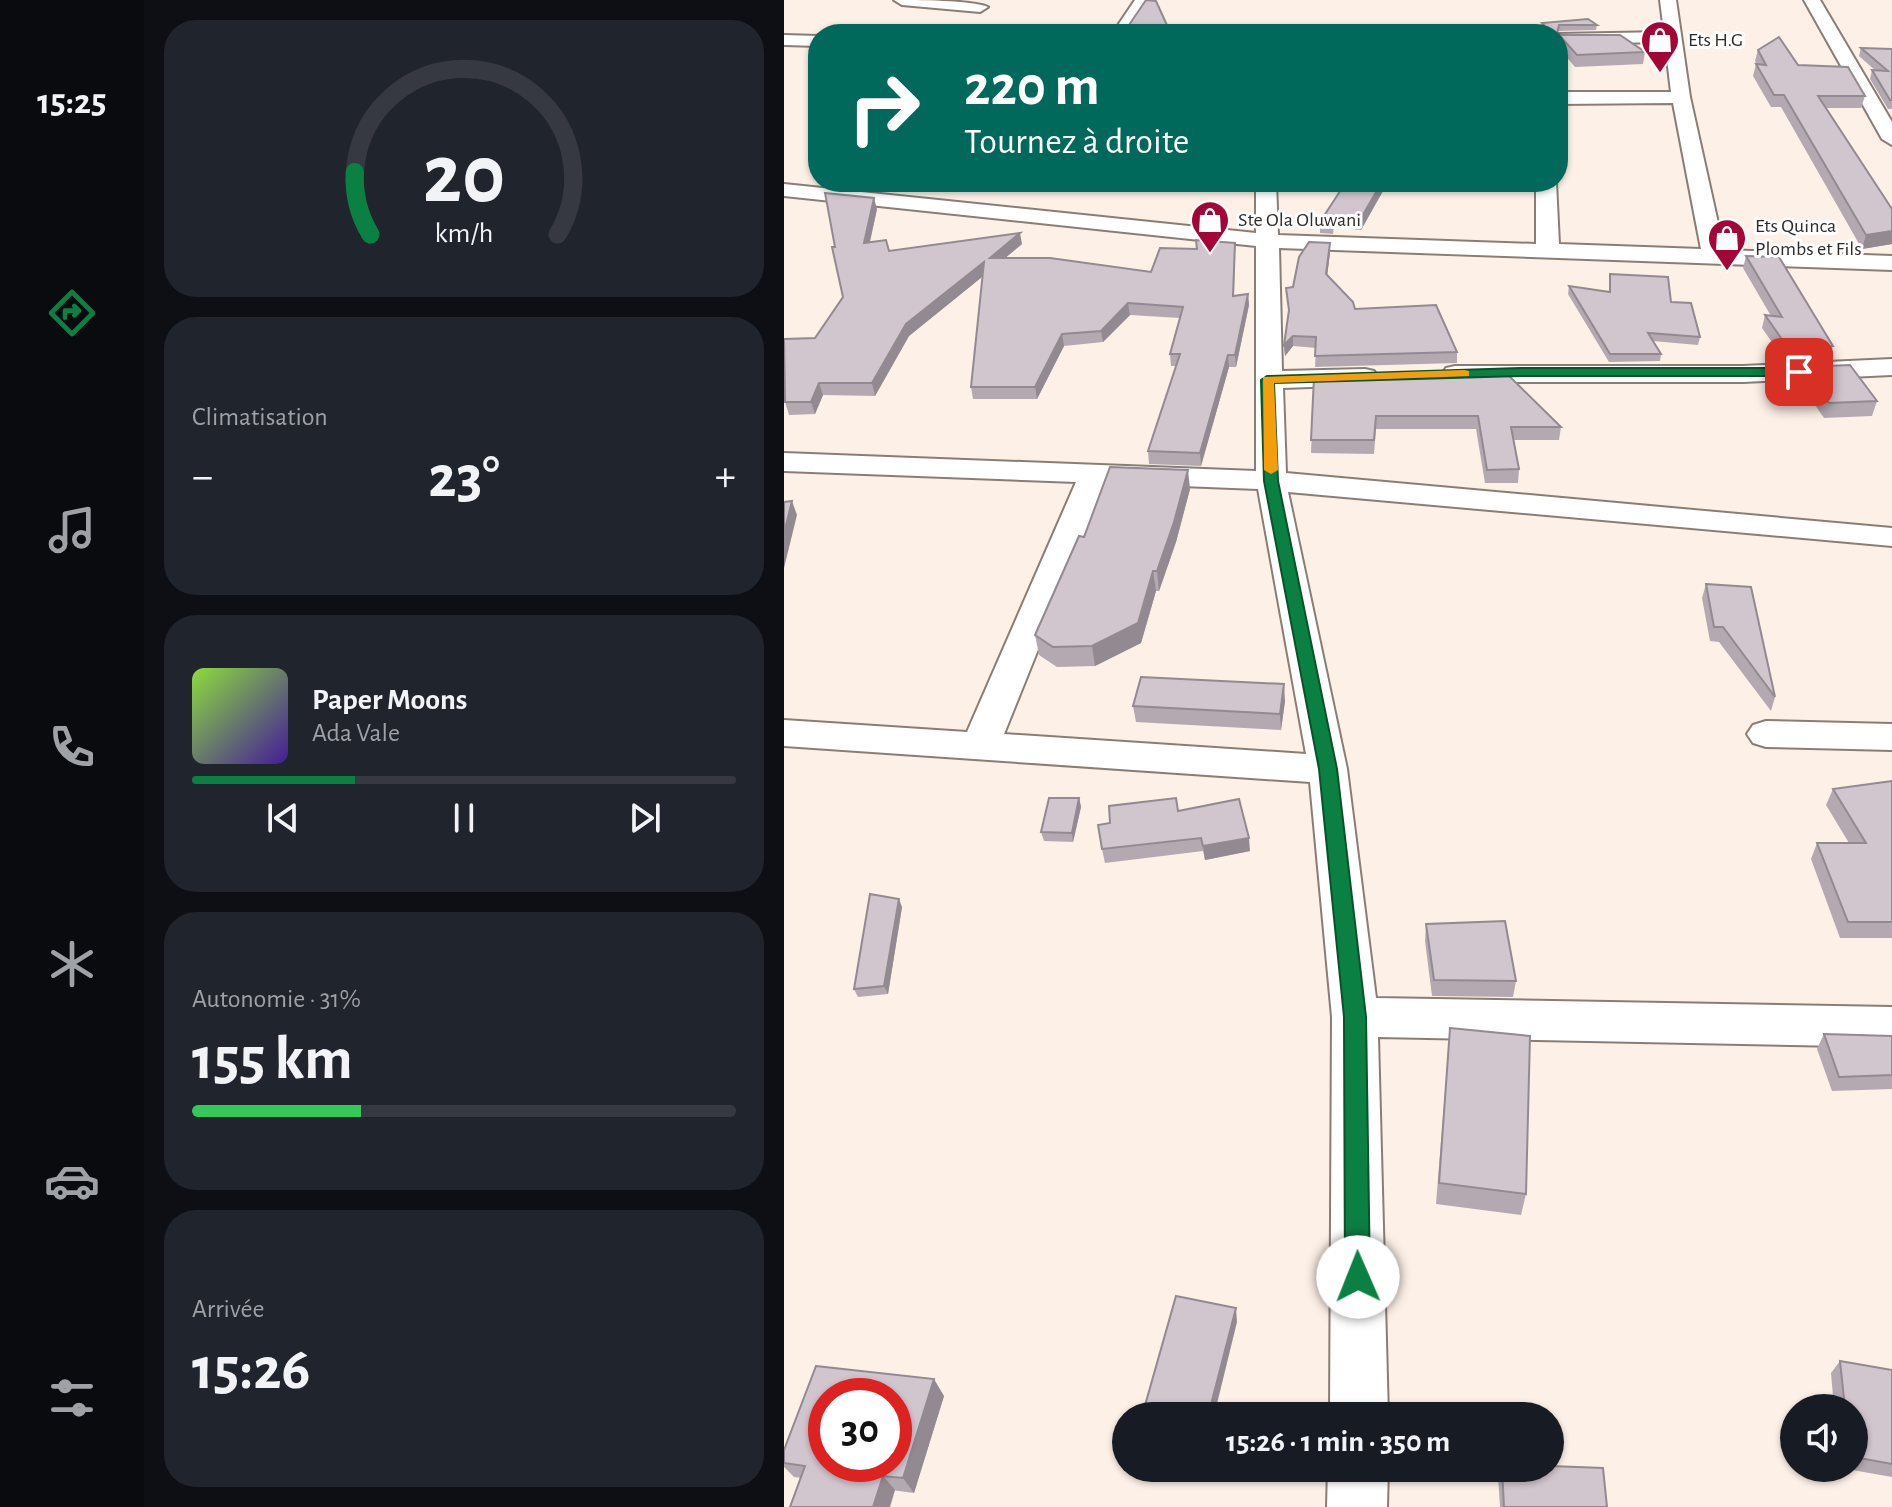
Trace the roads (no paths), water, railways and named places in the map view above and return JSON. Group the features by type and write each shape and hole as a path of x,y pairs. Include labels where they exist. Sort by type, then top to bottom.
{"street":[{"path":"902,0 983,4"},
{"path":"1127,24 1143,0"},
{"path":"1668,0 1681,97 1714,257"},
{"path":"1812,0 1889,128"},
{"path":"963,24 983,4"},
{"path":"1568,39 1671,37"},
{"path":"784,40 808,41"},
{"path":"784,58 808,43"},
{"path":"1568,98 1681,97"},
{"path":"788,193 808,178"},
{"path":"1001,213 1015,192"},
{"path":"1267,192 1267,380 1271,481 1328,769 1355,1017 1359,1402"},
{"path":"1546,192 1548,252"},
{"path":"788,193 1269,241 1892,263"},
{"path":"1425,375 1520,372 1743,374 1892,367"},
{"path":"1267,380 1394,376"},
{"path":"784,462 1271,481 1892,537"},
{"path":"980,746 1094,475"},
{"path":"784,733 1328,769"},
{"path":"1766,734 1892,737"},
{"path":"1355,1017 1892,1027"},
{"path":"1357,1507 1358,1482"}],"place":[{"name":"Ets H.G","path":"1660,74"},
{"name":"Ste Ola Oluwani","path":"1210,254"},
{"name":"Ets Quinca Plombs et Fils","path":"1727,272"}]}
